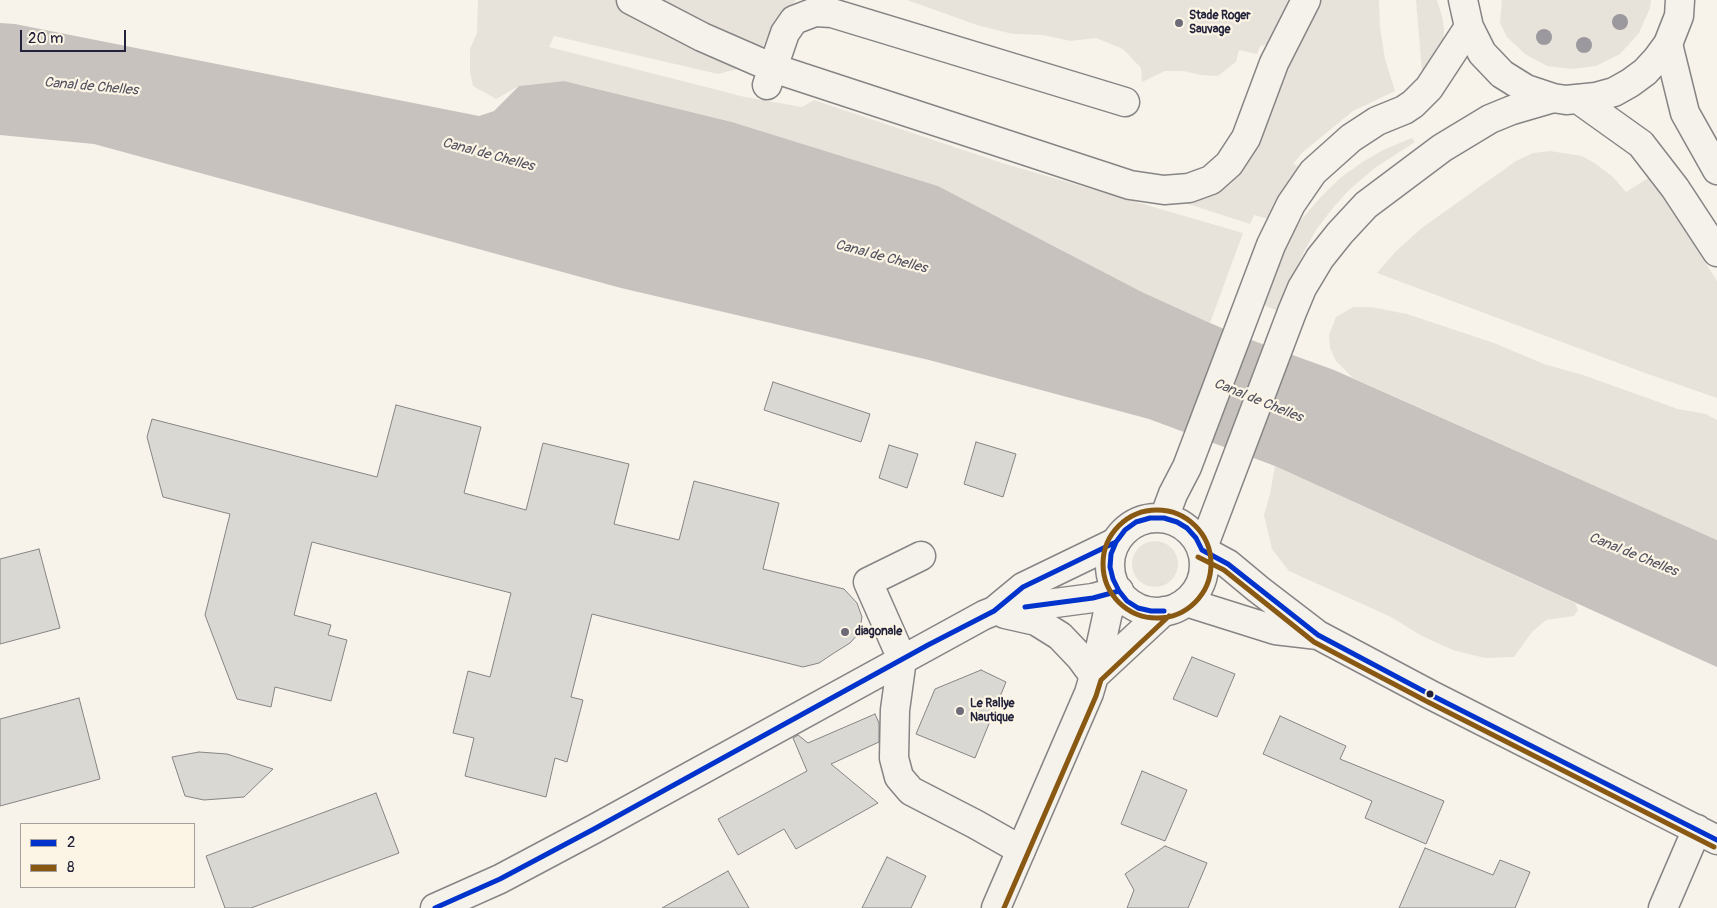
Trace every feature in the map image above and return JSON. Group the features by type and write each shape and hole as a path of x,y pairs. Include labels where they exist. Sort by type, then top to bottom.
{"main road":[{"path":"631,0 702,37 770,76 1130,184 1164,190 1189,188 1211,180 1229,164 1246,138 1274,62 1306,0"},
{"path":"1463,0 1469,27 1482,53 1502,74 1526,89 1566,99 1641,144 1675,188 1717,252"},
{"path":"1202,550 1302,288 1320,258 1340,233 1366,206 1382,193 1442,148 1490,119 1512,110 1566,99 1596,97 1614,92 1630,84 1645,72 1668,44 1679,16 1680,0"},
{"path":"770,76 785,34 794,20 815,12 832,13 1125,102"},
{"path":"1164,518 1173,494 1187,467 1271,245 1291,204 1313,172 1351,138 1377,121 1404,110 1413,104 1429,88 1469,27"},
{"path":"1668,44 1685,113 1717,170"},
{"path":"1094,676 1175,607 1198,588 1202,579 1204,569 1202,550 1196,538 1187,528 1177,522 1164,518 1150,518 1136,522 1125,530 1116,542 1111,554 1110,567 1112,579 1118,591 1127,601 1138,608 1151,611 1175,607 1275,630 1318,635"},
{"path":"435,908 500,879 594,829 902,659 994,611 1023,587 1116,542"},
{"path":"1202,550 1228,564 1318,635 1707,834 1663,908"},
{"path":"922,556 868,582 902,659 895,710 894,758 899,776 910,791 1021,850"},
{"path":"994,611 1093,598 1118,591"},
{"path":"996,908 1089,693 1108,612 1118,591"},
{"path":"994,611 1036,621 1060,636 1080,657 1094,676"}],"shaded area":[{"path":"478,0 796,0 770,31 759,55 741,68 718,74 554,36 549,47 745,97 802,107 814,100 1002,163 1243,233 1210,323 1142,292 938,186 732,122 564,81 519,86 496,99 473,86 470,72 470,49 477,33"},
{"path":"907,0 1291,0 1270,44 1260,46 1257,54 1239,50 1236,62 1218,76 1183,71 1165,71 1142,82 1141,68 1123,49 1096,38 1071,41 1042,35 1013,34 977,25"},
{"path":"1319,0 1379,0 1380,27 1385,59 1395,91 1353,111 1303,152 1293,164 1298,166 1271,220 1254,215 1250,224 1188,204 1186,201 1292,52"},
{"path":"1416,0 1437,0 1444,29 1443,44 1432,67 1422,72"},
{"path":"1502,0 1651,0 1650,8 1639,33 1620,54 1596,66 1571,69 1547,66 1525,54 1507,37 1500,23"},
{"path":"1412,138 1415,142 1376,167 1349,190 1316,230 1296,268 1281,312 1260,304 1285,244 1302,219 1320,198 1340,178 1361,163 1383,150"},
{"path":"1550,151 1582,156 1613,177 1626,192 1650,177 1717,281 1717,398 1377,273 1396,251 1423,227 1516,161 1533,153"},
{"path":"1353,307 1371,307 1407,314 1494,343 1544,364 1583,375 1678,409 1706,414 1717,420 1717,540 1353,378 1336,361 1330,348 1329,335 1336,317"},
{"path":"1275,466 1575,603 1578,610 1574,616 1546,620 1532,632 1514,657 1485,658 1453,650 1422,636 1389,616 1289,571 1272,549 1264,515"},
{"path":"1155,541 1168,545 1174,551 1178,564 1174,577 1168,583 1155,587 1142,583 1136,577 1132,564 1136,551 1142,545"}],"water":[{"name":"Canal de Chelles","path":"0,23 15,24 479,116 494,111 519,86 564,81 732,122 938,186 1142,292 1210,323 1334,370 1717,540 1717,667 1275,466 1149,419 929,360 621,288 94,144 0,135"}],"building":[{"path":"773,382 870,414 861,442 764,410"},
{"path":"396,405 481,427 464,493 526,510 543,443 629,464 614,524 679,540 694,481 779,503 763,569 844,589 857,603 862,617 859,633 850,643 819,663 803,667 592,614 571,697 583,700 567,762 555,758 546,797 465,776 474,738 453,733 468,671 490,677 511,593 312,542 294,615 331,625 328,635 347,640 331,701 275,687 271,707 237,699 205,615 230,514 163,497 147,437 152,419 377,477"},
{"path":"976,442 1016,454 1003,497 964,484"},
{"path":"889,445 918,454 907,488 879,478"},
{"path":"39,549 60,628 0,644 0,559"},
{"path":"1192,657 1235,674 1217,717 1173,699"},
{"name":"Le Rallye Nautique","path":"981,670 1006,682 975,758 916,734 935,689"},
{"path":"79,698 100,779 0,806 0,719"},
{"path":"875,714 879,723 879,742 831,764 878,803 796,849 784,829 738,855 718,819 807,771 793,738 798,735 808,743"},
{"path":"1280,716 1346,746 1340,759 1444,801 1426,844 1365,818 1372,801 1263,754"},
{"path":"199,752 227,754 273,769 244,797 204,800 185,796 172,757"},
{"path":"1142,771 1187,790 1165,841 1121,824"},
{"path":"376,793 399,853 251,908 225,908 206,856"},
{"path":"1165,846 1207,863 1188,908 1127,908 1134,890 1125,874"},
{"path":"1425,848 1493,875 1500,860 1530,872 1515,908 1399,908"},
{"path":"887,857 926,876 911,908 862,908"},
{"path":"728,871 749,908 662,908"}],"transit line":[{"name":"8","path":"1157,510 1178,514 1195,526 1207,543 1211,564 1207,585 1195,602 1178,614 1157,618 1136,614 1119,602 1107,585 1103,564 1107,543 1119,526 1136,514 1157,510"},
{"name":"2","path":"1110,567 1111,554 1116,542 1125,530 1136,522 1150,518 1164,518 1177,522 1187,528 1196,538 1202,550"},
{"name":"2","path":"435,908 500,879 594,829 928,645 994,611 1023,587 1116,542"},
{"name":"2","path":"1202,550 1228,564 1318,635 1431,695 1717,840"},
{"name":"8","path":"1198,557 1224,570 1314,642 1714,847"},
{"name":"2","path":"1110,567 1113,579 1127,601 1138,608 1164,611"},
{"name":"2","path":"1025,607 1093,598 1119,591"},
{"name":"8","path":"1004,908 1096,696 1101,680 1169,616"}],"place":[{"name":"Stade Roger Sauvage","path":"1179,23"},
{"name":"diagonale","path":"845,632"},
{"name":"Le Rallye Nautique","path":"960,711"}]}
